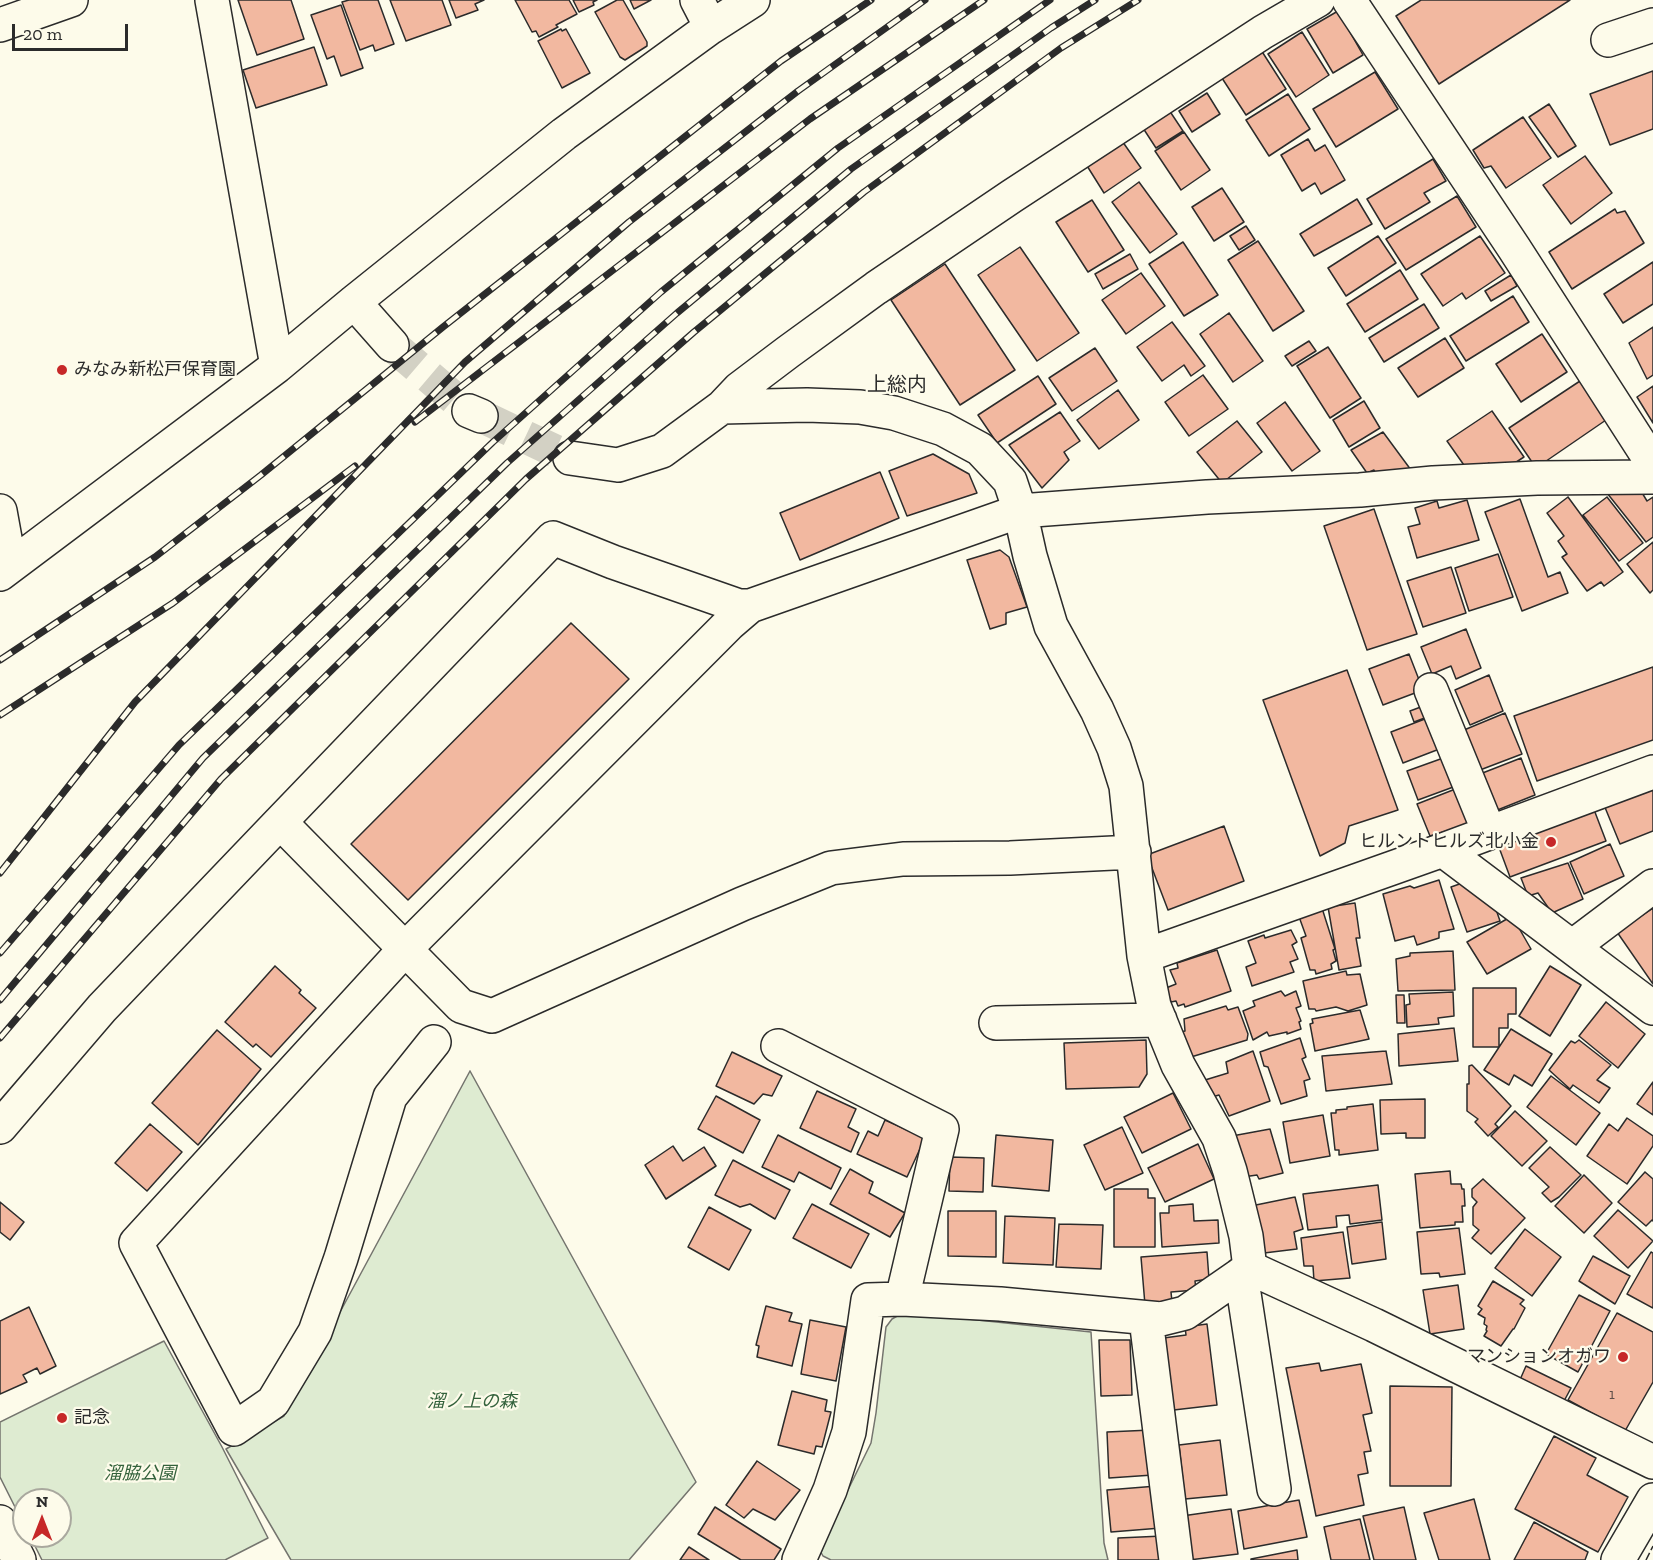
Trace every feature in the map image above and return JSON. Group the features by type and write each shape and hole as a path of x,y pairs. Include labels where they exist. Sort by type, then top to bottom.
{"street":[{"path":"0,25 71,0"},
{"path":"212,0 277,366"},
{"path":"5,570 277,366 564,134 704,14 753,0"},
{"path":"570,458 618,465 662,451 722,408 739,389 876,288 1263,32 1317,0"},
{"path":"1349,0 1514,248 1653,464"},
{"path":"1608,40 1653,24"},
{"path":"354,302 392,345"},
{"path":"722,408 807,405 860,407 894,413 943,429 980,448 1010,481 1051,626 1097,710 1114,748 1126,786 1144,956 1154,1006 1178,1065 1219,1138 1230,1171 1246,1236 1246,1271 1274,1489"},
{"path":"0,1127 102,1008 553,538 613,562 739,606 750,606 1020,511 1207,497 1360,490 1433,483 1537,478 1653,477"},
{"path":"0,511 5,570"},
{"path":"434,1042 390,1097 341,1258 315,1332 273,1402 234,1429 136,1243 405,948 729,624 750,606"},
{"path":"1431,690 1489,832"},
{"path":"1144,956 1443,850 1653,772"},
{"path":"280,822 461,1006 492,1016 742,904 831,868 903,859 1010,858 1134,852"},
{"path":"1443,850 1653,1008"},
{"path":"1572,947 1653,886"},
{"path":"996,1023 1160,1020"},
{"path":"778,1046 942,1129 902,1299"},
{"path":"799,1560 830,1490 849,1432 867,1300 902,1299 1000,1304 1161,1319 1185,1313 1246,1271"},
{"path":"1246,1271 1374,1325 1653,1462"},
{"path":"1146,1319 1176,1560"},
{"path":"1618,1560 1653,1500"},
{"path":"0,1521 19,1560"}],"green space":[{"name":"溜ノ上の森","path":"470,1071 696,1482 629,1560 291,1560 226,1449 284,1416"},
{"path":"911,1313 1091,1332 1104,1543 1108,1560 831,1560 823,1556 819,1549 871,1443 886,1327 892,1319 899,1315"},
{"name":"溜脇公園","path":"164,1341 222,1447 268,1538 225,1560 42,1560 36,1548 72,1548 72,1488 12,1488 12,1501 0,1477 0,1422"}],"building":[{"path":"238,0 291,0 304,39 257,55"},
{"path":"378,0 394,44 375,51 373,45 360,50 342,2"},
{"path":"390,0 442,0 451,25 406,41"},
{"path":"449,0 484,0 475,4 478,10 456,18"},
{"path":"515,0 569,0 577,14 539,37 536,31 532,32"},
{"path":"573,0 597,0 593,2 594,5 579,12"},
{"path":"617,0 623,0 647,42 647,46 625,60 620,57 595,12"},
{"path":"630,0 651,0 634,9"},
{"path":"1421,0 1570,0 1439,84 1396,16"},
{"path":"341,5 363,68 341,76 334,56 327,59 311,15"},
{"path":"1338,11 1363,55 1333,73 1307,29"},
{"path":"561,29 562,31 566,29 590,73 562,88 538,41"},
{"path":"1302,32 1329,75 1296,97 1268,54"},
{"path":"314,47 327,85 256,108 243,70"},
{"path":"1261,50 1286,89 1246,115 1220,75"},
{"path":"1653,71 1653,129 1610,145 1590,94"},
{"path":"1375,72 1398,109 1336,147 1313,109"},
{"path":"1207,93 1220,114 1192,132 1179,111"},
{"path":"1288,94 1310,129 1269,156 1246,120"},
{"path":"1549,104 1576,146 1558,157 1529,117"},
{"path":"1169,110 1183,131 1156,148 1143,128"},
{"path":"1523,117 1551,158 1506,188 1491,166 1484,168 1473,150"},
{"path":"1184,132 1210,170 1181,190 1155,151"},
{"path":"1120,138 1141,168 1104,193 1084,161"},
{"path":"1308,139 1315,151 1325,145 1345,180 1321,194 1315,183 1302,191 1281,155"},
{"path":"1585,156 1612,193 1571,224 1543,185"},
{"path":"1433,159 1446,181 1424,193 1430,202 1385,229 1367,199"},
{"path":"1139,182 1177,234 1150,253 1112,202"},
{"path":"1222,188 1244,222 1214,241 1192,207"},
{"path":"1457,196 1476,227 1406,270 1386,239"},
{"path":"1357,199 1372,224 1314,256 1300,234"},
{"path":"1092,200 1124,250 1088,272 1056,222"},
{"path":"1615,209 1617,213 1625,211 1644,243 1572,289 1549,252"},
{"path":"1246,226 1255,240 1239,250 1230,236"},
{"path":"1378,236 1396,263 1346,296 1328,268"},
{"path":"1480,236 1505,273 1466,299 1462,293 1443,306 1421,274"},
{"path":"1258,241 1304,311 1273,331 1228,260"},
{"path":"1183,242 1218,295 1184,316 1149,264"},
{"path":"1020,247 1079,333 1037,361 978,275"},
{"path":"1130,254 1138,269 1103,289 1095,274"},
{"path":"1653,262 1653,304 1623,323 1604,294"},
{"path":"945,264 1015,370 960,405 891,300"},
{"path":"1400,270 1418,299 1365,332 1347,304"},
{"path":"1141,273 1165,306 1126,334 1102,300"},
{"path":"1511,275 1517,286 1491,301 1485,291"},
{"path":"1513,296 1529,322 1466,361 1450,336"},
{"path":"1424,304 1439,328 1384,362 1369,338"},
{"path":"1229,313 1263,361 1233,382 1200,334"},
{"path":"1172,322 1205,366 1191,376 1184,365 1162,381 1137,347"},
{"path":"1653,327 1653,375 1647,379 1629,343"},
{"path":"1542,334 1567,372 1521,402 1496,364"},
{"path":"1445,338 1464,368 1418,397 1398,368"},
{"path":"1309,341 1316,351 1292,366 1285,356"},
{"path":"1328,347 1361,398 1330,418 1297,366"},
{"path":"1095,348 1117,381 1072,411 1049,378"},
{"path":"1203,375 1228,409 1189,436 1165,402"},
{"path":"1038,376 1056,404 997,443 978,415"},
{"path":"1580,381 1606,420 1536,468 1509,428"},
{"path":"1653,386 1653,423 1637,397"},
{"path":"1118,390 1139,420 1099,449 1077,420"},
{"path":"1364,401 1380,428 1349,447 1333,420"},
{"path":"1285,402 1320,451 1292,471 1257,423"},
{"path":"1492,411 1524,457 1504,470 1493,468 1489,463 1482,467 1466,468 1447,441"},
{"path":"1060,412 1080,441 1064,452 1069,460 1042,488 1009,445"},
{"path":"1237,421 1262,452 1222,483 1197,452"},
{"path":"1383,432 1411,470 1378,477 1374,470 1367,473 1351,450"},
{"path":"933,454 969,474 977,493 907,516 889,471"},
{"path":"880,472 899,518 800,560 780,513"},
{"path":"1641,491 1647,501 1653,497 1653,537 1646,542 1607,493"},
{"path":"1568,497 1623,572 1604,586 1601,582 1587,591 1562,557 1567,554 1558,541 1564,536 1547,513"},
{"path":"1607,497 1643,543 1619,561 1583,515"},
{"path":"1520,499 1548,577 1560,572 1568,593 1522,611 1485,512"},
{"path":"1467,500 1479,540 1417,558 1408,527 1420,524 1415,508 1437,501 1439,508"},
{"path":"1374,509 1417,634 1367,650 1324,526"},
{"path":"1653,542 1653,590 1650,593 1627,564"},
{"path":"1000,550 1009,557 1027,607 1006,613 1006,624 990,629 967,560"},
{"path":"1498,554 1513,597 1469,611 1455,568"},
{"path":"1451,567 1466,613 1423,627 1407,581"},
{"path":"571,623 629,679 408,900 351,844"},
{"path":"1466,629 1481,668 1456,679 1451,666 1432,674 1421,647"},
{"path":"1409,654 1423,690 1383,705 1369,669"},
{"path":"1653,667 1653,740 1537,781 1514,716"},
{"path":"1347,670 1398,810 1349,826 1345,843 1320,856 1263,700"},
{"path":"1489,675 1503,711 1470,725 1455,690"},
{"path":"1426,705 1430,716 1414,722 1410,711"},
{"path":"1505,713 1522,754 1480,770 1464,730"},
{"path":"1430,717 1442,748 1403,763 1391,732"},
{"path":"1446,757 1456,786 1418,800 1407,771"},
{"path":"1521,758 1535,795 1495,811 1480,774"},
{"path":"1653,786 1653,831 1620,844 1604,805"},
{"path":"1458,788 1473,823 1430,836 1417,804"},
{"name":"ヒルントヒルズ北小金","path":"1593,807 1606,841 1510,877 1497,842"},
{"path":"1224,826 1244,881 1168,910 1147,855"},
{"path":"1610,844 1624,876 1584,894 1570,862"},
{"path":"1568,863 1583,899 1552,913 1538,893 1528,896 1521,878"},
{"path":"1439,880 1454,929 1439,932 1439,938 1417,945 1414,936 1395,941 1383,894"},
{"path":"1468,881 1490,892 1500,921 1467,932 1451,887"},
{"path":"1355,903 1360,938 1356,938 1361,966 1339,970 1328,907"},
{"path":"1321,905 1335,949 1333,950 1336,961 1331,964 1332,969 1316,974 1315,970 1310,970 1301,938 1306,936 1298,914"},
{"path":"1653,908 1653,984 1617,932"},
{"path":"1512,916 1531,949 1487,974 1467,942"},
{"path":"1291,930 1297,942 1292,945 1298,959 1290,962 1294,972 1252,986 1246,967 1256,963 1248,941 1264,935 1265,938"},
{"path":"1217,950 1231,991 1185,1007 1184,1004 1178,1006 1176,1001 1171,1002 1166,988 1176,984 1170,970 1178,968 1177,963"},
{"path":"1453,951 1455,990 1398,991 1396,959 1410,956 1410,953"},
{"path":"275,966 301,990 299,993 316,1008 271,1057 256,1044 253,1047 225,1022"},
{"path":"1550,966 1581,985 1550,1036 1519,1016"},
{"path":"1346,971 1347,975 1360,974 1367,1005 1348,1011 1336,1007 1316,1011 1309,1009 1303,981"},
{"path":"1473,988 1516,988 1516,1014 1508,1014 1508,1028 1499,1028 1499,1047 1473,1047"},
{"path":"1281,991 1285,996 1296,991 1301,1006 1296,1008 1301,1021 1299,1022 1301,1029 1287,1034 1287,1032 1269,1036 1267,1032 1253,1040 1243,1011 1255,1006 1253,1001"},
{"path":"1453,992 1454,1016 1438,1018 1439,1024 1407,1027 1406,1005 1410,1004 1409,994"},
{"path":"1396,995 1404,995 1405,1023 1397,1023"},
{"path":"1606,1002 1645,1034 1618,1068 1579,1036"},
{"path":"1226,1006 1228,1010 1238,1007 1248,1034 1247,1040 1191,1057 1181,1032 1185,1031 1184,1019"},
{"path":"1360,1010 1369,1039 1315,1051 1310,1024 1313,1023 1312,1019"},
{"path":"1454,1028 1458,1061 1399,1066 1398,1034"},
{"path":"1511,1029 1552,1054 1532,1086 1514,1075 1509,1085 1484,1070"},
{"path":"217,1030 261,1069 198,1145 152,1103"},
{"path":"1300,1038 1306,1057 1302,1059 1310,1079 1304,1081 1307,1096 1281,1104 1268,1067 1264,1066 1260,1052"},
{"path":"1146,1040 1147,1074 1139,1087 1066,1089 1064,1043"},
{"path":"1579,1040 1611,1065 1597,1080 1610,1088 1599,1103 1573,1085 1570,1089 1549,1070 1571,1041 1575,1043"},
{"path":"1253,1051 1270,1101 1229,1116 1219,1095 1212,1097 1205,1080 1228,1073 1226,1062"},
{"path":"1386,1051 1392,1084 1326,1091 1322,1056"},
{"path":"732,1052 782,1076 772,1096 763,1094 754,1104 716,1086"},
{"path":"1472,1065 1511,1106 1495,1124 1498,1127 1488,1136 1475,1122 1478,1119 1467,1111 1467,1084 1469,1084 1469,1066"},
{"path":"1551,1076 1600,1113 1576,1145 1527,1107"},
{"path":"1653,1082 1653,1115 1637,1104"},
{"path":"817,1091 856,1109 848,1127 859,1133 851,1152 800,1128"},
{"path":"1173,1093 1191,1129 1142,1153 1124,1117"},
{"path":"716,1096 760,1120 743,1153 698,1129"},
{"path":"1425,1099 1425,1138 1406,1138 1406,1133 1381,1134 1380,1100"},
{"path":"1373,1104 1378,1150 1339,1155 1339,1150 1335,1150 1331,1113 1347,1109 1347,1107"},
{"path":"1515,1111 1547,1141 1522,1166 1491,1136"},
{"path":"1323,1115 1330,1156 1290,1163 1283,1122"},
{"path":"1627,1118 1653,1136 1653,1146 1627,1184 1587,1156 1609,1124 1618,1131"},
{"path":"885,1120 925,1138 907,1177 857,1154 868,1131 878,1136"},
{"path":"150,1124 182,1152 147,1191 115,1163"},
{"path":"1122,1127 1143,1173 1105,1190 1084,1145"},
{"path":"1270,1129 1283,1173 1259,1179 1257,1175 1243,1177 1232,1136"},
{"path":"778,1135 841,1168 831,1189 799,1172 794,1182 762,1167"},
{"path":"996,1135 1053,1140 1049,1191 992,1186"},
{"path":"1198,1144 1214,1179 1165,1202 1148,1168"},
{"path":"673,1146 683,1161 704,1147 716,1166 666,1199 645,1165"},
{"path":"1550,1147 1581,1175 1551,1202 1542,1193 1549,1187 1529,1168"},
{"path":"950,1157 984,1158 983,1192 949,1191"},
{"path":"733,1160 790,1190 775,1219 750,1204 740,1207 715,1195"},
{"path":"850,1169 873,1182 869,1193 905,1213 890,1237 830,1204"},
{"path":"1450,1171 1451,1184 1461,1184 1464,1189 1463,1222 1455,1222 1455,1225 1420,1228 1415,1174"},
{"path":"1645,1172 1653,1179 1653,1221 1646,1226 1618,1202"},
{"path":"1584,1175 1612,1203 1584,1233 1555,1206"},
{"path":"1483,1179 1525,1218 1491,1254 1472,1238 1479,1230 1473,1225 1473,1207 1477,1202 1472,1197 1472,1189"},
{"path":"1378,1185 1382,1220 1350,1224 1349,1215 1336,1216 1337,1227 1308,1230 1303,1194"},
{"path":"1114,1189 1148,1189 1148,1198 1155,1198 1155,1247 1114,1247"},
{"path":"1295,1197 1303,1229 1294,1232 1297,1249 1264,1253 1251,1206"},
{"path":"0,1202 24,1222 10,1240 0,1232"},
{"path":"812,1204 869,1234 851,1268 793,1238"},
{"path":"1193,1204 1194,1221 1218,1220 1219,1243 1162,1247 1160,1213 1169,1213 1169,1206"},
{"path":"709,1207 751,1230 729,1270 688,1247"},
{"path":"1618,1210 1653,1241 1628,1268 1594,1236"},
{"path":"948,1211 996,1211 996,1257 948,1256"},
{"path":"1005,1216 1055,1218 1053,1265 1003,1263"},
{"path":"1382,1222 1386,1259 1352,1264 1347,1227"},
{"path":"1059,1224 1103,1225 1101,1269 1056,1267"},
{"path":"1459,1228 1465,1274 1440,1277 1439,1273 1421,1274 1417,1232"},
{"path":"1525,1229 1561,1257 1532,1296 1495,1268"},
{"path":"1343,1232 1350,1278 1314,1281 1313,1266 1304,1266 1301,1238"},
{"path":"1207,1252 1209,1279 1195,1281 1196,1290 1171,1292 1172,1302 1145,1305 1141,1257"},
{"path":"1651,1252 1653,1253 1653,1308 1627,1294"},
{"path":"1593,1256 1630,1276 1615,1304 1579,1281"},
{"path":"1493,1281 1524,1300 1520,1304 1525,1308 1514,1329 1501,1346 1484,1336 1487,1331 1487,1326 1484,1324 1485,1318 1478,1314 1482,1309 1478,1306"},
{"path":"1458,1285 1464,1329 1430,1334 1423,1290"},
{"path":"1579,1295 1610,1311 1578,1372 1546,1354"},
{"path":"766,1306 792,1313 789,1321 802,1324 792,1366 757,1357 759,1346 756,1345"},
{"path":"29,1307 56,1366 40,1374 37,1368 23,1375 27,1382 0,1394 0,1321"},
{"name":"マンションオガワ","path":"1617,1313 1653,1332 1653,1382 1625,1431 1568,1400"},
{"path":"810,1320 846,1327 836,1381 801,1374"},
{"path":"1207,1324 1217,1405 1165,1411 1156,1339 1186,1335 1185,1327"},
{"path":"1099,1340 1130,1340 1132,1395 1101,1396"},
{"path":"1319,1363 1321,1371 1361,1364 1372,1413 1363,1415 1371,1451 1364,1452 1368,1473 1358,1475 1364,1505 1316,1516 1286,1368"},
{"path":"1526,1366 1571,1388 1563,1403 1519,1382"},
{"path":"1390,1386 1452,1387 1451,1486 1390,1486"},
{"path":"792,1391 827,1400 825,1411 831,1412 822,1447 816,1446 814,1454 778,1445"},
{"path":"1151,1430 1153,1475 1109,1478 1107,1432"},
{"path":"1554,1436 1596,1458 1587,1475 1628,1497 1598,1552 1515,1509"},
{"path":"1220,1440 1227,1495 1185,1499 1179,1445"},
{"path":"757,1461 800,1490 775,1520 753,1509 744,1518 726,1505"},
{"path":"1157,1486 1161,1528 1111,1532 1107,1490"},
{"path":"1474,1499 1490,1560 1439,1560 1424,1513"},
{"path":"1299,1500 1307,1537 1244,1549 1238,1511"},
{"path":"715,1507 781,1549 774,1560 741,1560 698,1534"},
{"path":"1404,1507 1416,1560 1374,1560 1363,1516"},
{"path":"1231,1509 1238,1554 1189,1560 1182,1516"},
{"path":"1360,1519 1370,1560 1331,1560 1324,1527"},
{"path":"1534,1522 1588,1552 1585,1560 1514,1560"},
{"path":"1163,1536 1164,1560 1118,1560 1118,1538"},
{"path":"689,1547 709,1560 680,1560"},
{"path":"1297,1550 1298,1560 1251,1560 1251,1559"}],"tunnel":[{"path":"392,345 469,411"},
{"path":"481,416 570,458"}],"railway":[{"path":"0,660 155,557 781,61 871,0"},
{"path":"0,873 135,702 465,362 629,222 798,91 925,0"},
{"path":"415,422 810,119 984,0"},
{"path":"0,953 179,745 493,442 661,292 838,148 1050,0"},
{"path":"0,1000 203,758 507,463 677,313 851,169 1051,28 1095,0"},
{"path":"0,1038 221,779 526,479 694,332 864,192 1061,48 1138,0"},
{"path":"0,715 173,603 355,466"}],"fence":[{"path":"1646,1560 1653,1546"}],"place":[{"name":"みなみ新松戸保育園","path":"62,370"},
{"name":"ヒルントヒルズ北小金","path":"1551,842"},
{"name":"マンションオガワ","path":"1623,1357"},
{"name":"記念","path":"62,1418"}],"district":[{"name":"上総内","path":"897,385"}]}
